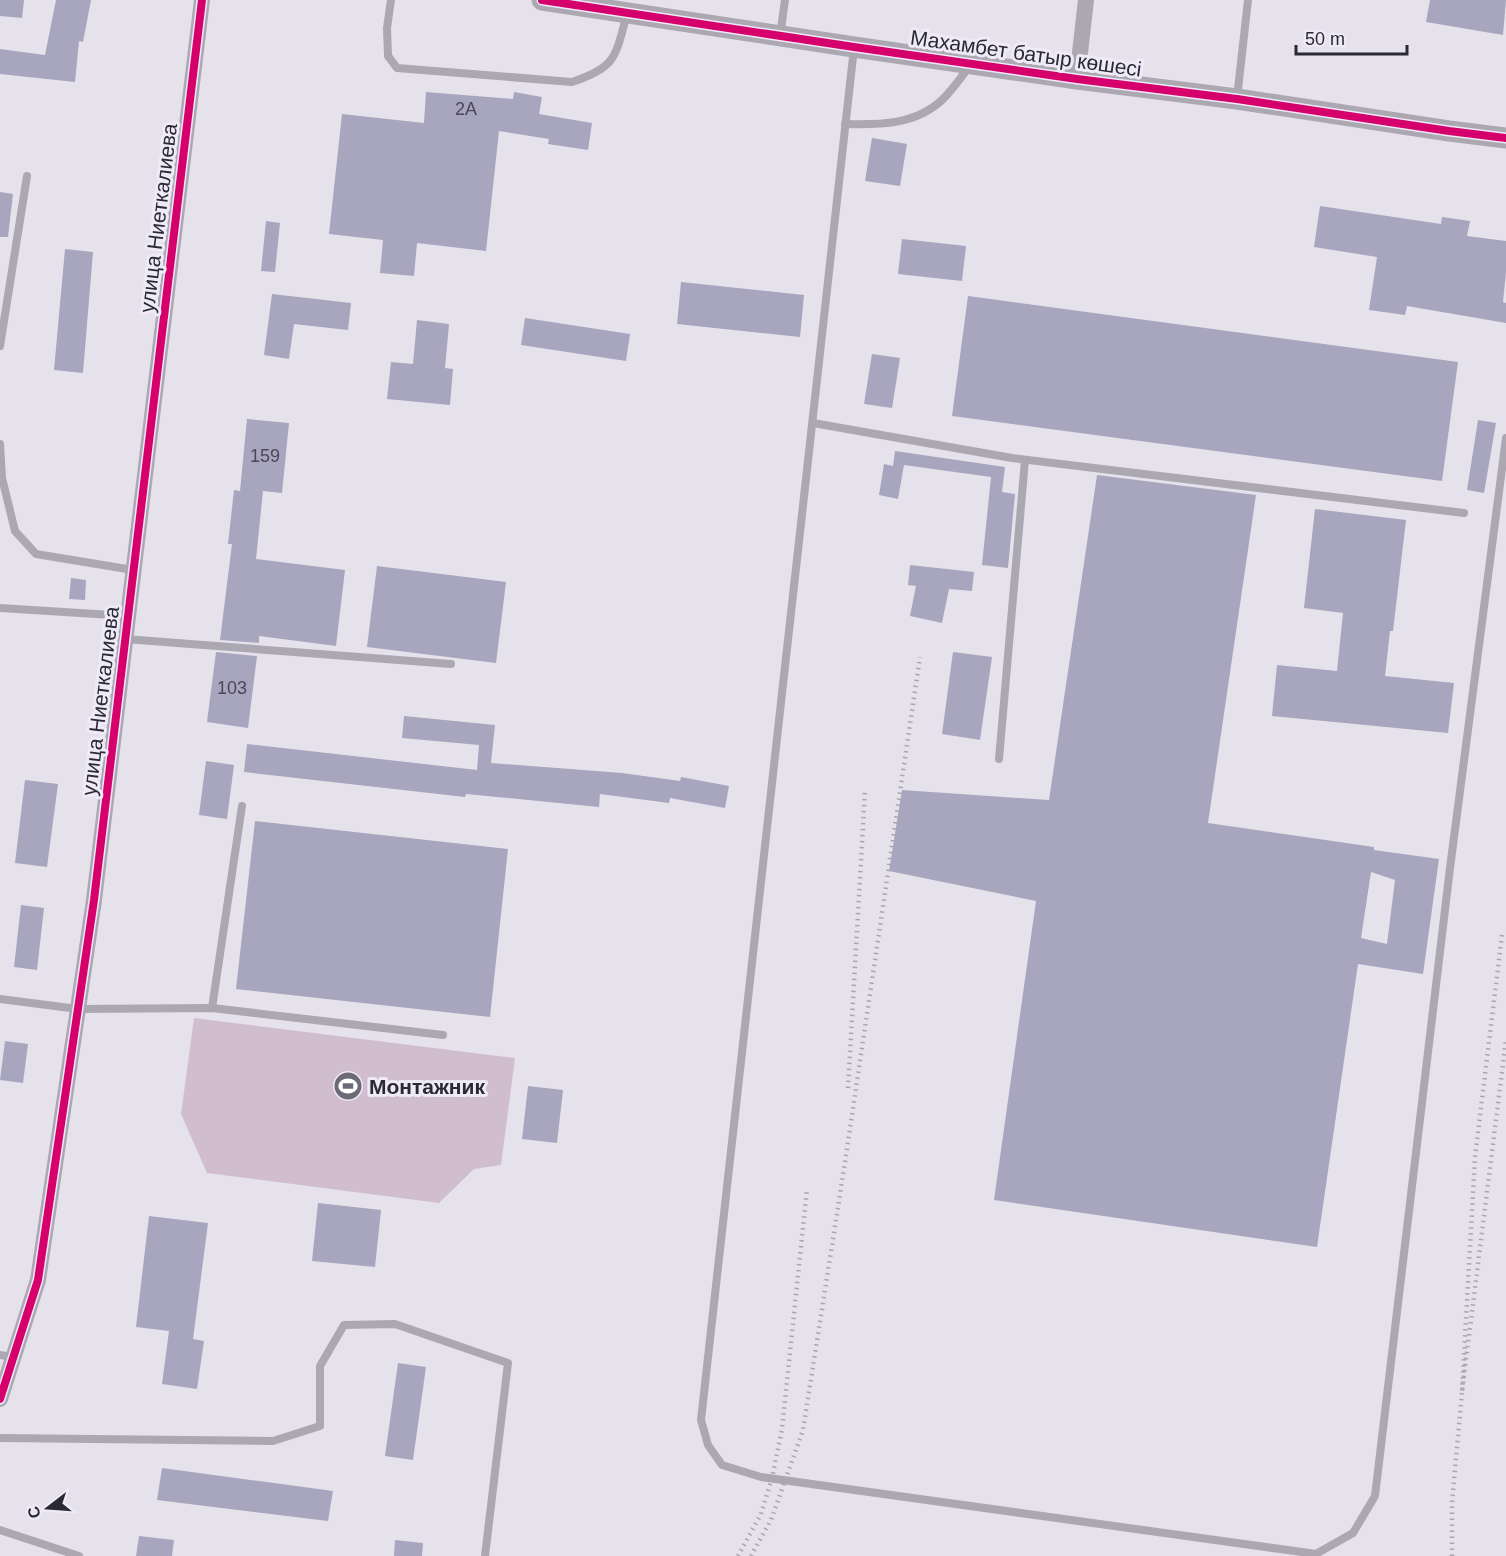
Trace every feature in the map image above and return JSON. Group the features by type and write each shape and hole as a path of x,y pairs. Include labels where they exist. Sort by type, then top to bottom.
{"street":[{"name":"улица Ниеткалиева","path":"0,1399 7,1356 38,1280 94,900 202,0"},
{"name":"Махамбет батыр көшесі","path":"542,0 972,64 1506,138"},
{"path":"1077,79 1086,0"}],"lane":[{"path":"391,0 387,28 388,56 398,68 572,82 597,73 615,55 627,13"},
{"path":"780,36 785,0"},
{"path":"1237,99 1248,0"},
{"path":"854,47 701,1420 708,1445 722,1466 761,1477 1316,1554 1353,1533 1375,1496 1447,892 1506,438"},
{"path":"846,124 893,124 914,117 942,100 972,64"},
{"path":"0,343 27,176"},
{"path":"813,423 1025,460 1464,513"},
{"path":"0,444 2,478 15,531 36,554 133,570"},
{"path":"999,759 1025,460"},
{"path":"0,608 128,616"},
{"path":"125,639 451,664"},
{"path":"212,1008 242,806"},
{"path":"0,999 78,1009 212,1008 443,1035"},
{"path":"0,1438 273,1441 321,1426 320,1366 344,1325 395,1324 508,1363 486,1556"},
{"path":"0,1530 79,1556"}],"shaded area":[{"name":"Монтажник","path":"194,1018 515,1058 501,1165 474,1169 439,1203 207,1173 181,1114"}],"building":[{"path":"0,0 24,0 22,18 0,16"},
{"path":"56,0 91,0 83,42 79,41 75,82 0,74 0,49 45,55"},
{"path":"1430,0 1506,0 1503,35 1426,22"},
{"path":"426,92 513,99 514,92 542,97 539,114 592,123 588,150 548,144 549,139 499,131 486,251 417,243 414,276 380,273 383,240 329,234 342,114 424,123"},
{"path":"872,138 907,144 900,186 865,181"},
{"path":"0,192 13,194 8,237 0,237"},
{"path":"1320,206 1441,224 1442,217 1470,221 1467,236 1506,241 1503,302 1506,303 1506,323 1407,306 1405,315 1369,310 1377,257 1314,247"},
{"path":"266,221 280,223 275,272 261,271"},
{"path":"902,239 966,246 962,281 898,274"},
{"path":"65,249 93,252 83,373 54,370"},
{"path":"681,282 804,295 800,337 677,324"},
{"path":"272,294 351,303 348,330 294,324 289,359 264,355"},
{"path":"968,296 1458,362 1442,481 952,416"},
{"path":"525,318 630,334 626,361 521,345"},
{"path":"417,320 449,324 445,368 453,369 450,405 387,399 391,362 413,364"},
{"path":"872,354 900,358 892,408 864,404"},
{"path":"247,419 289,423 282,493 263,491 256,559 345,570 336,646 259,636 259,643 220,640 232,544 228,544 234,490 240,491"},
{"path":"1478,420 1496,423 1484,493 1467,490"},
{"path":"895,451 1005,467 1002,492 1015,494 1008,568 982,565 991,477 904,465 898,499 879,495 884,464 893,466"},
{"path":"1097,475 1256,495 1208,823 1374,847 1374,850 1439,859 1423,974 1358,964 1317,1247 994,1200 1036,901 889,871 902,790 1049,800","holes":["1371,872 1395,880 1387,944 1361,938"]},
{"path":"1315,509 1406,520 1393,631 1390,631 1385,676 1454,683 1448,733 1272,716 1277,665 1337,671 1343,613 1304,608"},
{"path":"910,565 974,572 972,591 949,589 942,623 910,616 916,586 908,585"},
{"path":"377,566 506,582 496,663 367,647"},
{"path":"71,578 86,580 85,600 69,599"},
{"path":"216,652 257,656 248,728 207,722"},
{"path":"953,652 992,657 980,740 942,734"},
{"path":"404,716 495,725 491,763 622,773 680,781 681,777 729,786 725,808 670,798 669,803 600,794 599,807 466,794 465,797 244,772 247,744 477,770 479,745 402,738"},
{"path":"206,761 234,765 227,819 199,815"},
{"path":"25,780 58,784 47,867 15,863"},
{"path":"255,821 508,849 490,1017 236,989"},
{"path":"21,905 44,908 37,970 14,967"},
{"path":"5,1041 28,1044 23,1083 0,1080"},
{"path":"528,1086 563,1090 557,1143 522,1139"},
{"path":"318,1203 381,1210 375,1267 312,1261"},
{"path":"149,1216 208,1223 193,1339 204,1341 197,1389 162,1384 169,1331 136,1327"},
{"path":"398,1363 426,1367 413,1460 385,1456"},
{"path":"162,1468 333,1491 328,1521 157,1500"},
{"path":"139,1536 174,1540 172,1556 136,1556"},
{"path":"395,1540 423,1543 422,1556 394,1556"}],"railway":[{"path":"751,1556 771,1520 803,1430 920,657"},
{"path":"848,1088 865,791"},
{"path":"1502,935 1475,1157 1462,1392 1506,1040"},
{"path":"738,1556 761,1514 772,1478 782,1429 807,1189"},
{"path":"1452,1556 1452,1503 1462,1392"}],"cycle path":[{"path":"0,1399 38,1280 94,900 202,0"},
{"path":"542,0 1077,79 1237,99 1506,138"}],"place":[{"name":"Монтажник","path":"348,1086"}]}
